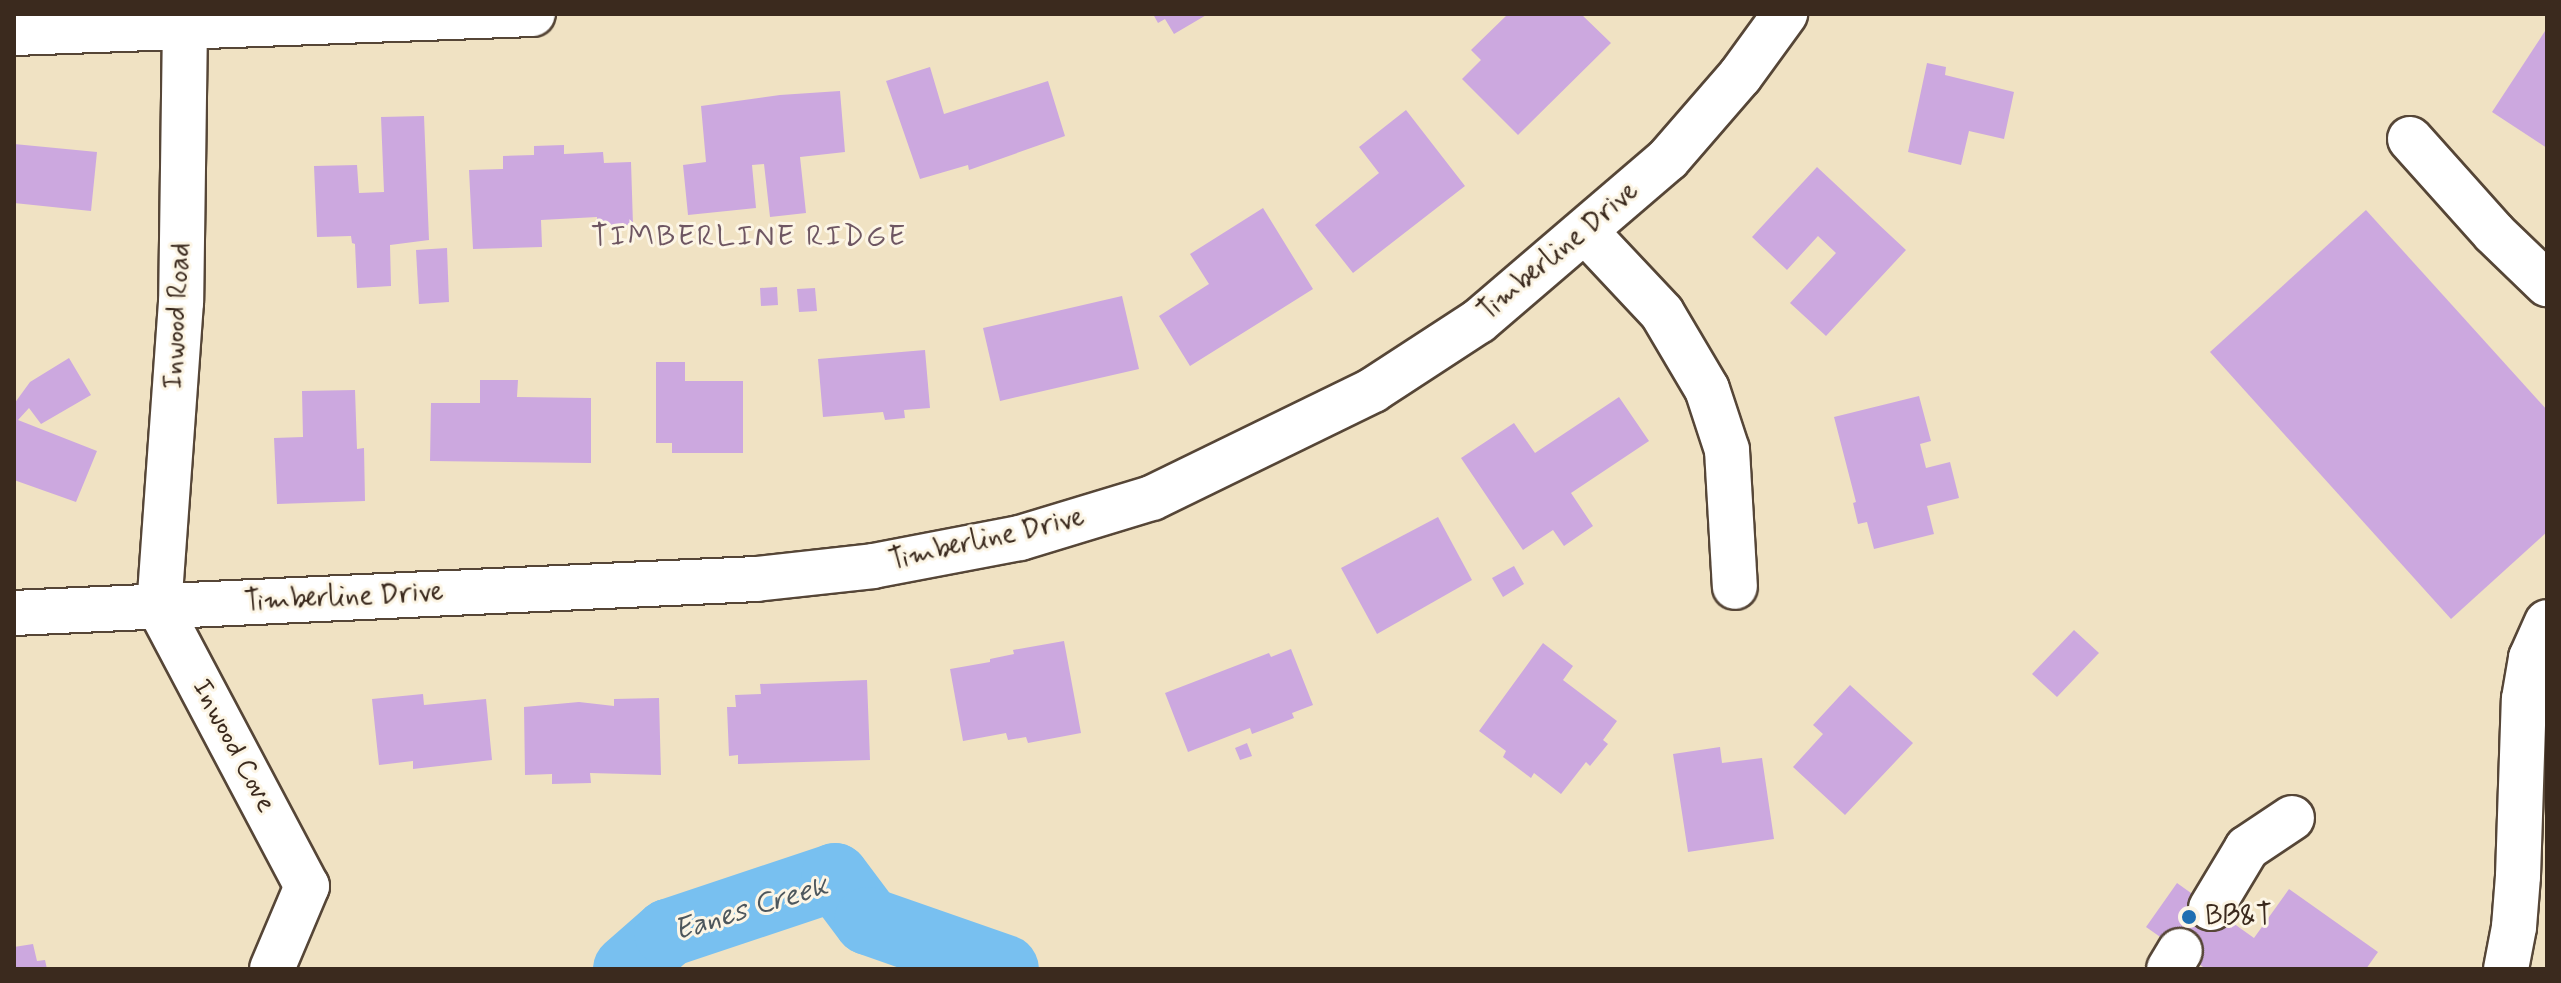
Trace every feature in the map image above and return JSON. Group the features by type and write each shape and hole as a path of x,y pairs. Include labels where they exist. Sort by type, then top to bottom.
{"street":[{"path":"14,33 275,18 533,14"},
{"name":"Timberline Drive","path":"14,613 756,579 873,566 1020,538 1152,498 1373,390 1479,321 1668,159 1740,76 1785,14"},
{"name":"Inwood Road","path":"159,607 181,302 185,25"},
{"path":"2410,139 2486,224 2547,284"},
{"path":"1586,232 1662,313 1707,389 1727,450 1735,587"},
{"name":"Inwood Cove","path":"159,607 307,886 272,969"},
{"path":"2522,943 2524,699 2531,658 2547,622"},
{"path":"2211,908 2247,848 2292,818"}],"building":[{"path":"1153,14 1208,14 1174,34 1165,19 1158,23"},
{"path":"1508,14 1581,14 1611,43 1518,135 1462,79 1481,60 1471,50"},
{"path":"2547,28 2547,148 2492,112"},
{"path":"1927,63 1946,67 1945,75 2014,92 2004,139 1969,131 1961,165 1908,152"},
{"path":"930,67 944,114 1048,81 1065,136 969,170 968,165 920,179 886,81"},
{"path":"840,91 845,152 800,157 806,213 770,217 764,164 752,165 756,208 688,215 683,165 706,162 701,106 780,95"},
{"path":"1406,110 1465,186 1353,273 1315,225 1379,173 1359,147"},
{"path":"424,116 429,240 390,245 391,286 357,288 355,244 351,236 317,237 314,166 357,165 359,193 384,192 381,117"},
{"path":"14,144 97,152 91,211 14,203"},
{"path":"564,145 564,154 603,152 604,163 631,162 633,225 597,226 597,217 541,220 542,247 473,249 469,170 503,169 503,156 534,155 534,146"},
{"path":"1817,167 1906,250 1826,336 1790,303 1836,253 1818,236 1787,270 1752,237"},
{"path":"1263,208 1313,289 1190,366 1159,316 1209,284 1190,254"},
{"path":"2366,210 2547,410 2547,532 2451,619 2210,352"},
{"path":"447,248 449,302 419,304 416,250"},
{"path":"777,287 778,305 761,306 760,288"},
{"path":"815,288 817,311 799,312 797,289"},
{"path":"1122,296 1139,369 1000,401 983,328"},
{"path":"925,350 930,408 904,410 905,418 885,420 883,412 823,417 818,359"},
{"path":"69,358 91,395 41,424 29,408 18,420 97,451 76,502 14,480 14,404 30,382"},
{"path":"656,362 685,362 685,381 743,381 743,453 672,453 672,443 656,443"},
{"path":"480,380 518,380 517,397 591,398 591,463 430,461 431,403 480,403"},
{"path":"355,390 357,449 364,448 365,501 277,504 274,438 303,437 302,391"},
{"path":"1919,396 1931,441 1920,444 1926,468 1950,462 1959,498 1927,506 1934,534 1874,549 1867,522 1858,524 1853,503 1856,502 1834,417"},
{"path":"1619,397 1649,441 1571,493 1593,526 1564,546 1553,530 1523,550 1461,458 1514,423 1535,453"},
{"path":"1438,517 1472,580 1377,634 1341,568"},
{"path":"1514,566 1524,584 1503,597 1492,578"},
{"path":"2074,630 2099,653 2057,697 2032,674"},
{"path":"1064,641 1081,733 1028,743 1026,737 1008,740 1006,733 963,741 950,669 990,662 990,659 1014,654 1013,650"},
{"path":"1543,643 1573,666 1563,680 1617,721 1603,740 1608,744 1590,766 1586,762 1561,794 1534,773 1531,778 1503,757 1506,751 1479,731"},
{"path":"1291,649 1313,705 1292,713 1294,718 1252,734 1250,728 1188,752 1165,693 1269,653 1271,657"},
{"path":"867,680 870,760 738,764 738,755 729,756 727,707 736,707 735,695 761,694 760,684"},
{"path":"1850,685 1913,743 1845,815 1793,767 1823,734 1813,725"},
{"path":"423,694 424,705 486,699 492,760 413,769 413,761 379,765 372,699"},
{"path":"659,698 661,775 590,773 591,783 552,784 552,774 525,775 524,707 579,702 614,706 614,699"},
{"path":"1247,743 1252,756 1240,760 1235,748"},
{"path":"1720,747 1722,763 1762,758 1774,839 1688,852 1673,754"},
{"name":"BB&T","path":"2177,883 2254,938 2289,889 2378,952 2366,969 2206,969 2146,927"},
{"path":"33,944 37,961 45,960 47,969 14,969 14,947"}],"waterway":[{"name":"Eanes Creek","path":"627,969 668,933 835,877 868,921 1005,969"}],"place":[{"name":"BB&T","path":"2189,917"}],"district":[{"name":"TIMBERLINE RIDGE","path":"749,237"}]}
